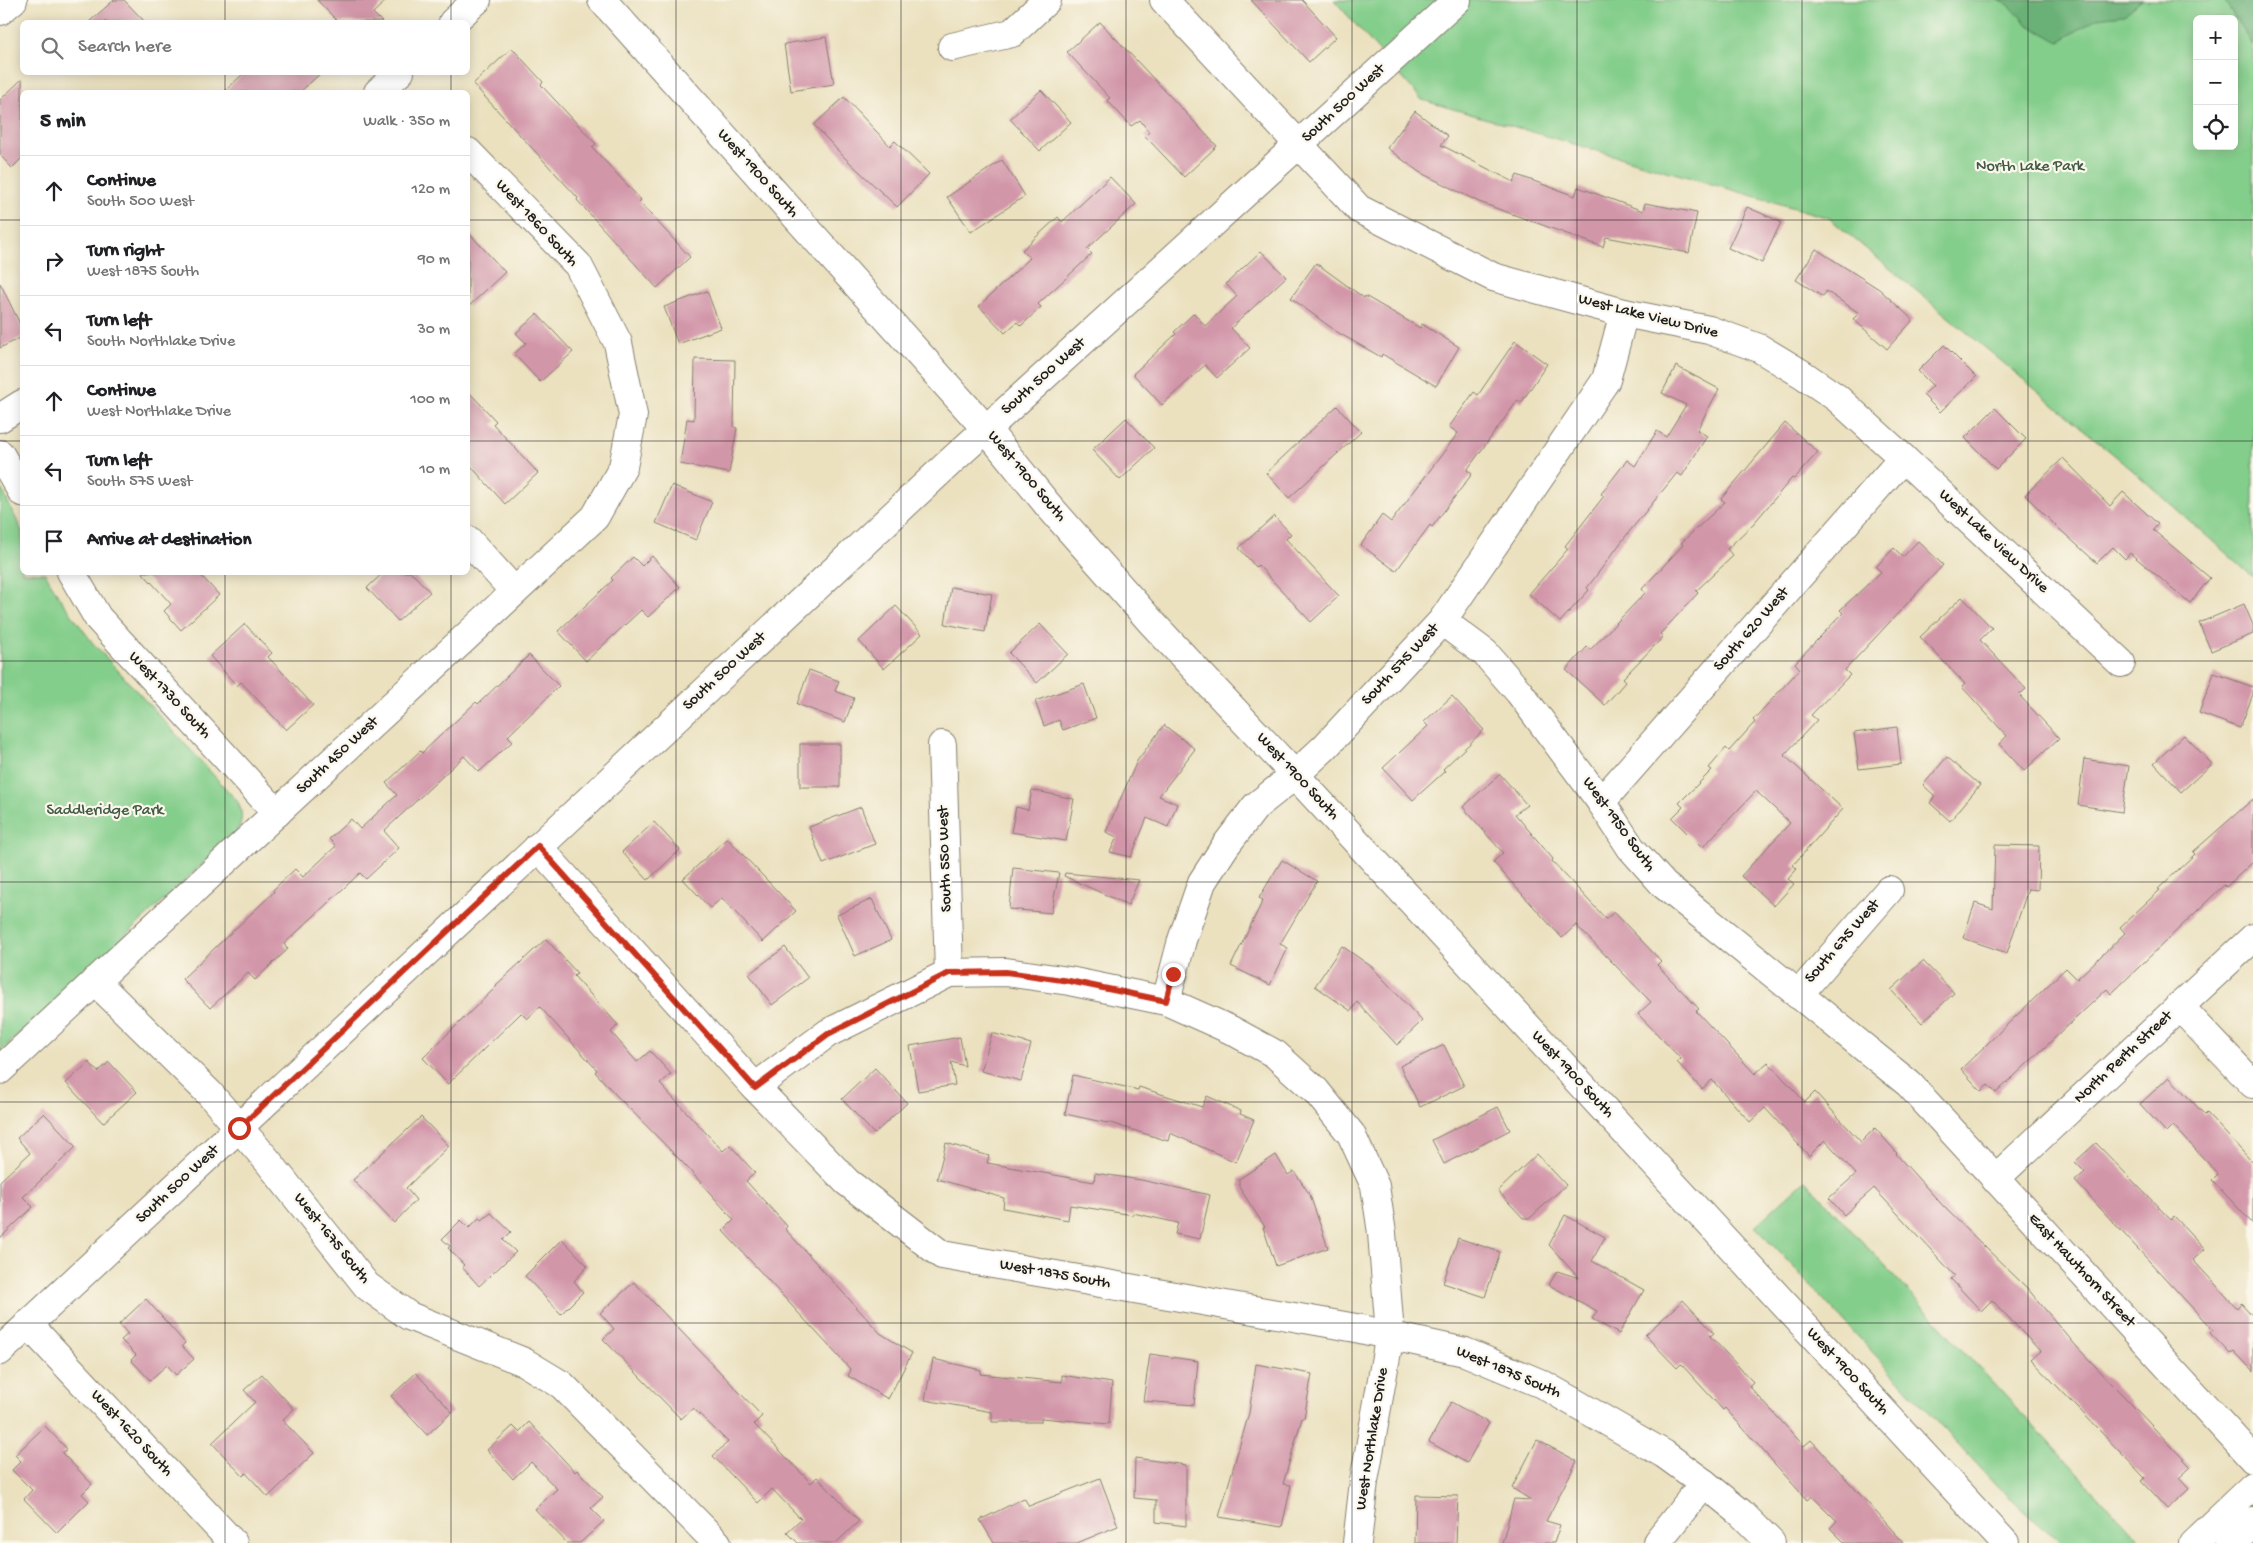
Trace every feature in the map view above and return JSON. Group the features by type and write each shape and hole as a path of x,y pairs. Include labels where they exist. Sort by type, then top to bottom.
{"street":[{"path":"0,11 14,0"},
{"path":"455,20 477,0"},
{"name":"West 1900 South","path":"602,0 986,429 1047,504 1153,624 2005,1543"},
{"path":"952,47 1012,33 1047,0"},
{"name":"West Lake View Drive","path":"1164,0 1359,209 1493,277 1624,313 1710,330 1759,348 1837,398 2121,663"},
{"name":"South 500 West","path":"0,1351 986,429 1456,0"},
{"name":"West 1860 South","path":"470,154 578,265 618,343 632,414"},
{"name":"South 575 West","path":"1166,1001 1182,940 1202,882 1226,845 1256,806 1295,775 1325,747 1442,621 1606,380 1624,313"},
{"path":"0,418 20,405"},
{"name":"South 450 West","path":"0,1070 595,516 623,467 632,414"},
{"path":"0,454 20,489"},
{"name":"South 620 West","path":"1601,802 1903,458"},
{"path":"470,542 514,591"},
{"name":"West 1730 South","path":"73,575 98,618 277,813"},
{"name":"West 1950 South","path":"1442,621 1486,653 1519,692 1601,802 1631,848 1664,885 1909,1084"},
{"name":"South 550 West","path":"942,745 949,973"},
{"name":"West 1875 South","path":"538,846 755,1088 847,1182 942,1255 1390,1334 1465,1352 1542,1384 1664,1454 1741,1513 1770,1543"},
{"name":"South 675 West","path":"1798,994 1888,890"},
{"name":"North Perth Street","path":"1996,1179 2253,938"},
{"path":"755,1088 828,1034 949,973 1006,972 1069,981 1166,1001"},
{"name":"West 1675 South","path":"95,981 209,1093 368,1286 409,1316 524,1362 562,1385 717,1543"},
{"name":"West Northlake Drive","path":"1166,1001 1231,1030 1275,1054 1316,1091 1351,1134 1375,1186 1382,1233 1390,1334 1364,1481 1357,1543"},
{"path":"2179,1006 2253,1084"},
{"name":"East Hawthorn Street","path":"1909,1084 2253,1458"},
{"name":"West 1620 South","path":"28,1324 233,1543"},
{"path":"1657,1542 1704,1483"},
{"path":"2193,1543 2253,1486"},
{"path":"2230,1543 2253,1522"}],"green space":[{"name":"North Lake Park","path":"1334,0 2247,0 2253,11 2253,577 2130,468 1829,218 1422,100"},
{"path":"1998,0 2142,0 2124,15 2097,18 2059,42 2027,24 2009,5"},
{"path":"2224,0 2253,0 2253,46 2238,22 2238,15 2233,15"},
{"name":"Saddleridge Park","path":"0,486 20,527 20,575 46,575 61,600 92,642 238,802 242,818 236,833 0,1052"},
{"path":"1805,1180 2142,1543 2063,1543 2041,1527 1999,1488 1755,1226"}],"building":[{"path":"114,0 124,0 143,20 91,20"},
{"path":"317,0 387,0 373,13 380,20 336,20"},
{"path":"1251,0 1302,0 1336,37 1309,62"},
{"path":"1100,22 1217,146 1184,177 1145,136 1149,132 1140,120 1131,126 1107,100 1110,98 1067,52"},
{"path":"826,37 834,84 791,91 784,44"},
{"path":"512,48 543,82 541,85 596,144 592,147 690,257 657,288 577,200 578,198 473,84"},
{"path":"242,75 319,75 302,90 226,90"},
{"path":"22,79 22,90 20,90 20,160 12,168 0,155 0,100"},
{"path":"1041,90 1071,122 1040,151 1010,119"},
{"path":"844,97 890,146 895,141 929,174 897,207 843,156 814,125"},
{"path":"1415,111 1448,136 1441,145 1514,182 1517,175 1575,196 1578,187 1643,211 1645,203 1697,213 1689,253 1606,237 1603,247 1479,202 1419,172 1387,148"},
{"path":"1002,160 1025,196 971,232 947,197"},
{"path":"1110,177 1136,204 1087,249 1092,254 1038,304 1041,307 1021,326 1017,322 1005,333 979,306 1030,258 1022,250 1058,217 1062,222"},
{"path":"1747,207 1781,222 1762,263 1728,248"},
{"path":"470,234 505,272 470,305"},
{"path":"1816,249 1879,289 1913,320 1887,349 1853,319 1859,313 1826,291 1823,297 1796,280"},
{"path":"1261,251 1286,277 1231,328 1250,348 1217,378 1205,365 1162,405 1133,374 1176,334 1174,332 1194,313 1205,326 1237,296 1226,284"},
{"path":"1316,263 1364,298 1365,296 1420,328 1422,324 1459,347 1436,386 1382,354 1381,357 1337,332 1291,298"},
{"path":"0,283 20,324 20,338 0,348"},
{"path":"707,291 721,328 678,344 664,307"},
{"path":"537,314 573,352 540,382 514,354 526,343 516,333"},
{"path":"1515,341 1547,364 1521,403 1518,400 1467,470 1472,474 1432,527 1430,525 1396,571 1361,545 1382,515 1391,522 1458,433 1449,427 1474,392 1478,395"},
{"path":"1944,345 1976,377 1940,412 1923,395 1933,386 1918,371"},
{"path":"695,359 735,360 734,427 737,428 729,473 680,464 687,419 694,420"},
{"path":"1676,366 1719,389 1697,430 1707,436 1682,476 1677,473 1625,537 1587,588 1589,590 1560,622 1529,594 1568,549 1565,546 1604,496 1601,494 1627,460 1635,466 1657,431 1666,437 1686,405 1662,393"},
{"path":"470,393 496,421 493,424 538,473 505,504 470,465"},
{"path":"1337,406 1361,432 1289,498 1266,473"},
{"path":"1995,408 2026,439 1996,469 1965,438"},
{"path":"1126,418 1154,448 1120,480 1092,450"},
{"path":"1785,423 1818,452 1794,479 1792,478 1754,523 1727,549 1733,556 1696,591 1698,593 1660,634 1663,637 1623,678 1626,681 1605,705 1566,670 1587,647 1590,650 1645,593 1642,589 1683,545 1681,543 1725,502 1721,499"},
{"path":"2063,458 2110,506 2123,492 2158,524 2153,530 2210,578 2190,603 2130,553 2125,559 2113,547 2097,563 2025,495"},
{"path":"672,485 712,502 696,540 656,523"},
{"path":"1274,516 1291,534 1286,539 1339,596 1311,622 1258,565 1256,567 1239,548"},
{"path":"1918,541 1943,565 1845,670 1850,675 1811,715 1817,720 1784,755 1843,809 1793,865 1797,869 1788,879 1794,884 1774,906 1741,876 1790,823 1756,791 1702,848 1672,818 1683,807 1679,803 1712,770 1709,768 1726,748 1729,751 1755,722 1753,720 1800,669 1795,663 1843,613 1840,610 1881,572 1876,567 1894,548 1903,557"},
{"path":"652,556 680,587 648,617 641,610 586,661 558,631 613,580 611,578 633,557 642,566"},
{"path":"145,575 201,575 219,595 181,630 164,611 171,604"},
{"path":"381,575 414,575 430,592 398,621 367,588"},
{"path":"951,587 992,594 985,632 945,624"},
{"path":"1962,597 1992,628 1980,640 2026,689 2019,695 2059,738 2024,771 1999,744 2007,736 1962,687 1965,684 1920,637"},
{"path":"2244,604 2253,625 2253,634 2211,651 2199,623"},
{"path":"896,606 922,634 884,669 859,641"},
{"path":"245,624 272,653 268,657 313,705 286,730 241,682 237,686 210,656"},
{"path":"1040,624 1068,654 1037,683 1009,653"},
{"path":"529,655 559,686 508,736 513,741 479,772 464,756 384,831 399,848 366,879 360,873 284,944 288,949 255,980 248,973 210,1008 182,979 274,892 273,890 295,869 303,877 336,846 329,839 351,819 360,829 397,795 386,783 420,751 422,753 476,702 478,704"},
{"path":"809,670 839,681 835,691 854,698 845,722 797,704"},
{"path":"2214,673 2253,687 2253,694 2240,728 2199,713"},
{"path":"1084,684 1096,718 1063,730 1059,720 1044,726 1035,701"},
{"path":"1452,696 1484,730 1443,769 1445,771 1413,800 1383,768 1428,726 1424,722"},
{"path":"1164,725 1195,749 1159,796 1177,804 1168,827 1147,818 1131,857 1110,852 1117,837 1106,832 1137,761"},
{"path":"1897,727 1901,764 1859,769 1854,733"},
{"path":"2184,735 2212,764 2181,792 2154,763"},
{"path":"800,744 840,744 840,787 800,787"},
{"path":"1947,757 1980,785 1950,821 1930,803 1935,796 1923,785"},
{"path":"2084,759 2129,766 2122,812 2078,805"},
{"path":"1500,774 1527,805 1515,814 1553,859 1552,861 1606,919 1614,912 1661,961 1657,965 1699,1009 1696,1011 1755,1074 1768,1062 1805,1102 1815,1092 1861,1142 1875,1128 1945,1208 2027,1288 2077,1347 2191,1467 2179,1478 2189,1489 2167,1509 2141,1481 2145,1478 2031,1359 2040,1351 1992,1300 1981,1311 1951,1279 1955,1276 1874,1188 1844,1215 1829,1198 1856,1174 1825,1140 1809,1156 1765,1108 1750,1122 1712,1080 1702,1089 1677,1062 1681,1059 1638,1014 1651,1002 1576,925 1562,938 1493,862 1503,853 1463,807"},
{"path":"1032,790 1074,799 1066,841 1011,832 1016,807 1028,810"},
{"path":"2253,799 2253,862 2226,887 2224,885 2111,994 2107,989 1996,1093 1988,1085 1981,1091 1961,1069 2066,968 2077,979 2125,933 2120,927 2160,890 2158,889 2195,854 2193,852"},
{"path":"861,807 875,844 823,864 809,827"},
{"path":"654,822 680,850 648,880 622,852"},
{"path":"727,838 796,911 763,942 722,898 710,908 683,879"},
{"path":"1995,845 2039,846 2038,890 2028,889 2007,953 1963,938 1975,903 1993,909"},
{"path":"1282,860 1317,881 1280,944 1288,948 1270,985 1231,966 1263,900 1259,898"},
{"path":"1013,868 1059,873 1051,913 1009,909"},
{"path":"1065,873 1139,880 1128,905 1064,876"},
{"path":"872,899 891,940 855,956 837,915"},
{"path":"546,939 577,973 574,976 618,1025 611,1032 637,1062 650,1051 671,1074 660,1084 723,1151 730,1145 755,1173 746,1181 787,1226 785,1229 880,1333 912,1353 888,1399 848,1376 851,1370 723,1231 734,1220 685,1165 595,1072 597,1070 540,1007 527,1019 521,1013 448,1084 423,1058 496,985"},
{"path":"1342,946 1372,967 1422,1021 1397,1045 1357,1002 1351,1011 1315,986"},
{"path":"785,947 808,978 772,1005 749,974"},
{"path":"1923,961 1954,993 1922,1023 1891,990"},
{"path":"992,1033 1031,1044 1021,1081 981,1071"},
{"path":"960,1037 965,1066 951,1062 955,1085 918,1091 910,1046"},
{"path":"1444,1045 1464,1086 1420,1107 1400,1066"},
{"path":"89,1062 98,1072 109,1062 137,1092 103,1123 66,1083"},
{"path":"875,1068 907,1103 874,1134 842,1099"},
{"path":"1073,1075 1138,1090 1139,1087 1202,1107 1207,1096 1241,1111 1240,1114 1254,1120 1236,1162 1170,1133 1168,1141 1107,1122 1065,1114"},
{"path":"2169,1077 2205,1115 2207,1113 2253,1163 2253,1224 2212,1180 2218,1174 2173,1125 2166,1132 2140,1104"},
{"path":"1498,1107 1510,1130 1444,1164 1432,1140"},
{"path":"44,1113 76,1147 23,1197 33,1207 0,1238 0,1181 30,1153 17,1138"},
{"path":"421,1117 449,1146 406,1188 416,1200 394,1223 353,1180"},
{"path":"946,1143 989,1156 987,1163 1094,1182 1095,1173 1141,1180 1210,1195 1200,1239 1175,1234 1178,1223 1133,1213 1133,1215 1070,1205 1068,1220 1003,1208 1004,1198 937,1179"},
{"path":"2096,1143 2171,1220 2174,1216 2205,1249 2193,1260 2237,1308 2241,1303 2253,1316 2253,1371 2234,1351 2230,1354 2210,1333 2213,1330 2075,1181 2085,1172 2075,1162"},
{"path":"1537,1154 1566,1185 1530,1218 1523,1218 1498,1191"},
{"path":"1276,1155 1288,1175 1294,1171 1310,1195 1328,1248 1276,1266 1263,1227 1265,1227 1239,1187 1239,1179"},
{"path":"491,1213 511,1232 503,1240 516,1252 479,1286 462,1267 464,1265 448,1248 450,1246 442,1239 461,1220 469,1228 479,1218 482,1220"},
{"path":"1565,1215 1605,1237 1592,1261 1644,1290 1619,1334 1592,1319 1597,1311 1549,1285 1557,1271 1579,1278 1549,1245"},
{"path":"1458,1238 1500,1252 1485,1297 1443,1283"},
{"path":"562,1239 588,1266 574,1281 583,1292 561,1314 525,1276"},
{"path":"634,1282 762,1416 754,1424 811,1483 817,1477 859,1521 836,1543 798,1543 787,1532 801,1519 772,1489 758,1503 713,1456 728,1442 693,1408 681,1419 603,1339 614,1329 600,1313"},
{"path":"146,1299 185,1343 182,1346 194,1359 176,1375 167,1365 150,1380 131,1360 136,1355 121,1340 128,1334 119,1324"},
{"path":"1683,1300 1714,1333 1710,1336 1753,1382 1749,1386 1804,1446 1811,1440 1904,1543 1845,1543 1830,1528 1837,1521 1812,1496 1807,1500 1725,1408 1723,1410 1681,1364 1677,1368 1645,1335"},
{"path":"1150,1354 1198,1361 1194,1405 1143,1401"},
{"path":"933,1359 981,1370 980,1374 1062,1382 1062,1375 1112,1383 1109,1424 1041,1418 1041,1422 992,1422 992,1412 925,1400"},
{"path":"1256,1364 1312,1374 1304,1418 1302,1418 1283,1484 1291,1485 1282,1527 1219,1517 1249,1413"},
{"path":"416,1373 452,1412 427,1435 391,1396"},
{"path":"262,1374 294,1409 282,1420 314,1453 268,1497 246,1473 243,1476 212,1443 255,1402 244,1390"},
{"path":"1451,1402 1489,1423 1467,1463 1429,1442"},
{"path":"529,1422 575,1472 577,1470 603,1497 591,1508 604,1521 580,1543 567,1543 535,1509 557,1489 531,1462 513,1479 487,1450 513,1426 519,1432"},
{"path":"45,1426 67,1449 62,1453 92,1484 82,1494 89,1501 57,1533 24,1499 32,1490 12,1470 21,1461 15,1455"},
{"path":"1537,1440 1577,1461 1546,1521 1560,1525 1554,1543 1502,1543 1514,1499 1531,1500 1512,1488"},
{"path":"1135,1458 1186,1465 1186,1526 1156,1522 1156,1500 1134,1498"},
{"path":"1100,1478 1118,1526 1077,1543 994,1543 980,1520 1024,1498 1029,1506"},
{"path":"1416,1495 1458,1496 1456,1543 1415,1543"}],"route":[{"path":"239,1128 538,846 755,1088 828,1034 949,973 1006,972 1069,981 1166,1001 1173,974"}]}
